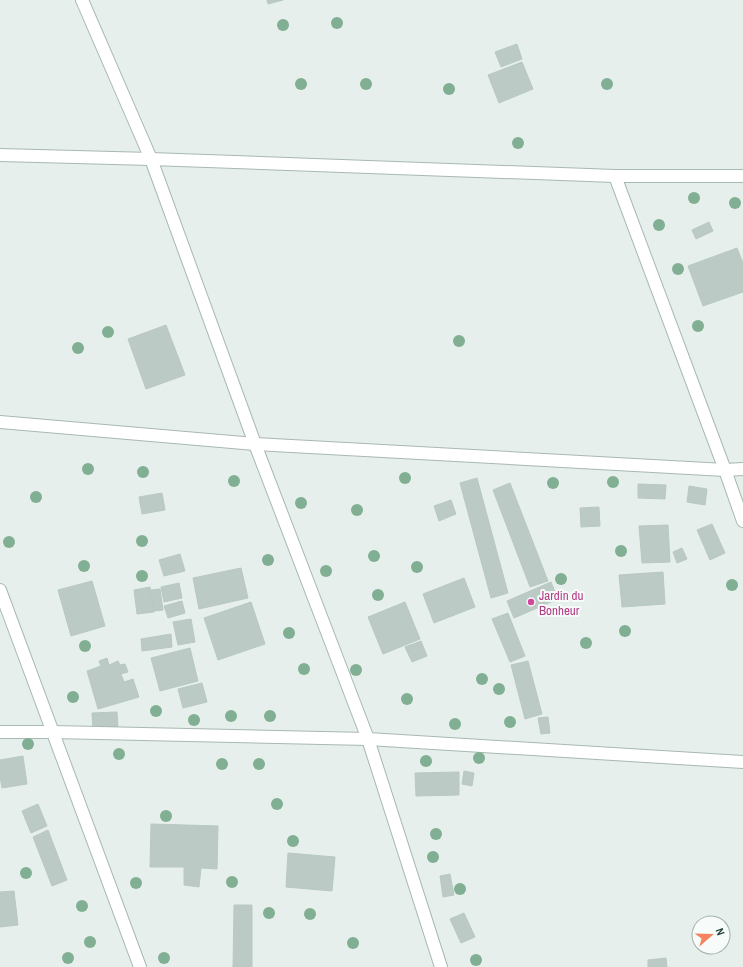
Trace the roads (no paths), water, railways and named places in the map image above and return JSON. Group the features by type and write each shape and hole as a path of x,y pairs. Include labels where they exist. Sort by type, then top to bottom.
{"street":[{"path":"82,0 151,159 255,444 368,739 441,967"},
{"path":"0,155 615,176 743,176"},
{"path":"615,176 743,521"},
{"path":"0,422 255,444 725,470 743,469"},
{"path":"0,590 140,967"},
{"path":"0,732 368,739 743,762"}],"place":[{"name":"Jardin du Bonheur","path":"531,602"}]}
